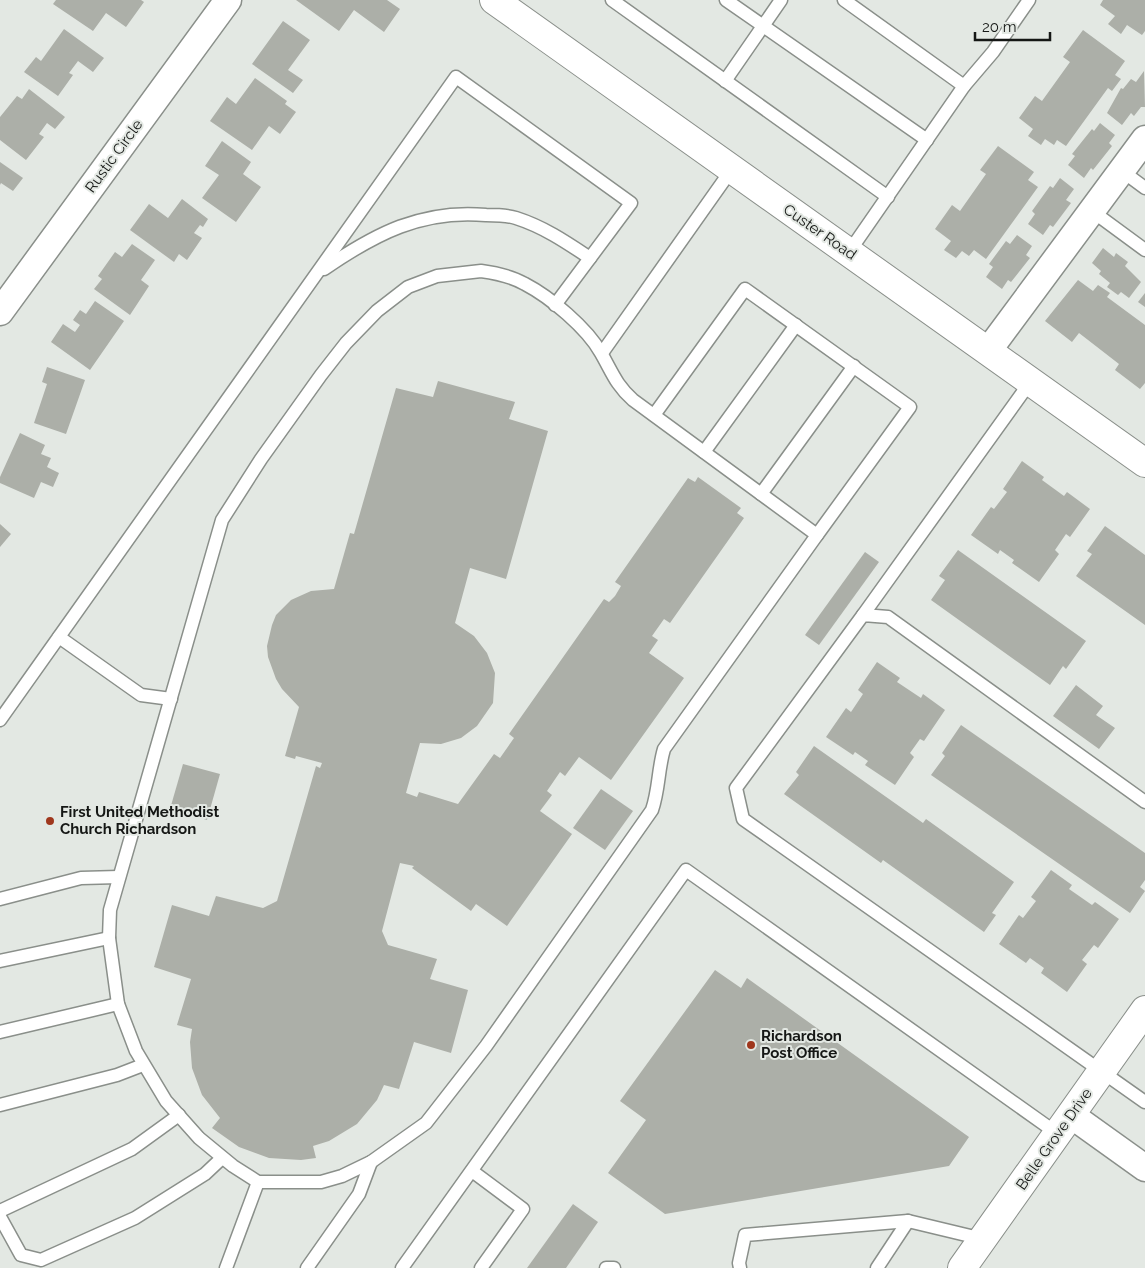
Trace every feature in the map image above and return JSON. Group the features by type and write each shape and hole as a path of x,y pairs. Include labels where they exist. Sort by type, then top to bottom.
{"street":[{"name":"Rustic Circle","path":"0,312 228,0"},
{"name":"Custer Road","path":"494,0 1145,463"},
{"path":"988,351 1145,139"},
{"name":"Belle Grove Drive","path":"962,1268 1145,1010"},
{"path":"1064,1124 1145,1168"}],"lane":[{"path":"612,0 888,197"},
{"path":"726,0 927,140"},
{"path":"725,81 781,0"},
{"path":"844,0 964,86"},
{"path":"849,252 964,86 993,52 1029,0"},
{"path":"0,720 456,77 631,203 555,306"},
{"path":"602,353 732,169"},
{"path":"1122,171 1145,188"},
{"path":"1092,211 1145,250"},
{"path":"316,274 362,243 409,222 464,213 514,217 551,231 590,258"},
{"path":"654,415 745,289 910,407 664,749 659,765 658,793 652,810 486,1046 426,1123 371,1162 342,1176 321,1182 258,1182 222,1158 199,1138 166,1101 143,1065 118,1004 109,938 110,910 222,520 290,417 346,343 371,317 408,287 437,276 481,271 502,274 525,284 579,325 602,353 611,375 622,391 654,415 761,494 817,534"},
{"path":"704,452 796,325"},
{"path":"761,494 854,366"},
{"path":"1031,382 736,788 742,819 1145,1102"},
{"path":"863,615 888,617 1145,802"},
{"path":"59,637 141,695 170,699"},
{"path":"402,1268 686,870 1064,1124"},
{"path":"0,898 81,878 119,876"},
{"path":"0,961 109,938"},
{"path":"0,1032 118,1004"},
{"path":"0,1105 116,1075 143,1065"},
{"path":"0,1211 132,1149 179,1115"},
{"path":"0,1217 21,1255 41,1260 135,1218 205,1174 222,1158"},
{"path":"307,1268 360,1194 371,1162"},
{"path":"472,1171 524,1209 481,1268"},
{"path":"226,1268 258,1182"},
{"path":"740,1268 738,1263 745,1235 908,1221 983,1239"},
{"path":"877,1268 908,1221"},
{"path":"606,1268 614,1268"}],"building":[{"path":"56,0 141,0 144,2 126,27 106,13 93,31 53,4"},
{"path":"296,0 387,0 400,9 384,32 354,10 339,31"},
{"path":"1103,0 1145,0 1145,31 1142,35 1127,25 1121,34 1108,24 1115,16 1100,5"},
{"path":"283,21 310,40 288,70 303,80 293,93 252,64"},
{"path":"64,29 104,58 93,72 78,61 69,73 73,75 58,96 24,72 36,57 41,61"},
{"path":"1083,30 1125,61 1115,75 1121,79 1112,91 1108,88 1066,146 1057,140 1054,145 1045,139 1041,145 1028,136 1033,129 1019,118 1035,96 1042,101 1070,62 1063,57"},
{"path":"1144,71 1145,107 1141,107 1134,116 1131,113 1122,125 1107,113 1121,88 1123,89 1131,79 1136,82"},
{"path":"255,78 287,101 285,104 296,112 280,134 269,126 252,150 210,121 227,97 236,104"},
{"path":"29,89 65,117 55,129 47,123 39,134 44,137 26,160 0,140 0,117 17,96 22,99"},
{"path":"1100,123 1115,135 1109,143 1112,146 1093,170 1091,168 1084,178 1068,165 1075,156 1072,154 1092,129 1094,131"},
{"path":"222,141 251,162 243,174 261,187 236,222 202,198 219,175 205,166"},
{"path":"998,146 1034,172 1028,180 1038,187 986,259 974,250 969,256 962,251 956,258 944,250 951,241 935,229 952,205 960,211 986,174 980,170"},
{"path":"0,162 23,178 13,191 1,183 0,185"},
{"path":"1060,178 1074,189 1066,200 1071,203 1053,227 1050,225 1043,235 1028,224 1035,214 1032,211 1050,186 1053,188"},
{"path":"182,199 208,219 203,227 200,225 194,233 202,238 187,260 179,254 174,262 130,230 149,204 168,218"},
{"path":"1017,235 1032,246 1026,255 1030,258 1011,282 1008,280 1002,289 986,277 993,267 989,264 1006,241 1010,244"},
{"path":"132,244 155,260 141,280 149,286 130,315 94,289 102,279 98,276 115,252 122,257"},
{"path":"1103,248 1114,257 1116,253 1128,262 1125,266 1141,282 1129,298 1121,292 1118,295 1107,287 1110,283 1099,274 1101,271 1092,263"},
{"path":"1078,280 1093,291 1098,285 1110,293 1107,297 1145,325 1145,383 1140,389 1115,370 1119,364 1079,333 1072,342 1045,321"},
{"path":"1145,293 1145,307 1138,302"},
{"path":"95,301 124,321 90,370 51,342 63,324 75,332 80,325 73,320 80,310 86,314"},
{"path":"47,367 85,380 66,434 34,423 47,384 42,382"},
{"path":"438,381 515,402 509,419 548,431 506,579 470,568 455,623 474,636 487,653 495,673 493,703 477,726 461,738 441,744 420,743 406,793 417,797 419,792 458,804 494,754 500,758 514,738 509,734 604,599 609,602 615,596 621,586 615,582 688,478 695,482 698,477 741,508 737,513 744,518 670,623 664,619 652,636 658,640 649,653 684,678 611,780 579,757 565,776 560,772 547,791 552,795 540,811 572,834 507,926 476,904 471,911 412,868 414,866 400,863 382,931 388,945 437,959 430,979 468,990 451,1053 414,1042 399,1089 384,1085 377,1100 357,1124 329,1141 313,1146 316,1158 301,1160 269,1158 239,1147 212,1128 220,1118 202,1095 192,1068 190,1042 192,1029 177,1025 191,979 154,967 172,905 209,916 216,896 263,908 277,901 316,766 320,768 322,763 296,756 295,759 285,756 299,707 282,689 268,657 267,646 272,625 276,615 291,600 311,591 334,589 350,533 354,534 396,388 433,397"},
{"path":"20,433 45,445 41,454 51,458 47,467 59,473 53,487 41,482 34,498 0,483 0,477"},
{"path":"1022,461 1044,477 1042,480 1064,496 1067,492 1090,509 1070,537 1066,534 1055,550 1059,554 1039,582 1012,563 1014,560 1000,550 998,554 971,535 991,507 994,509 1007,492 1003,489"},
{"path":"0,524 11,534 0,547"},
{"path":"1105,526 1145,555 1145,625 1076,576 1092,554 1087,551"},
{"path":"958,550 1086,641 1066,669 1063,666 1050,685 931,600 945,580 939,576"},
{"path":"865,552 879,562 819,645 805,635"},
{"path":"877,662 900,678 897,682 921,698 923,694 945,710 924,741 920,739 910,753 914,757 895,785 865,765 868,761 855,752 853,755 826,737 846,708 851,712 863,694 858,690"},
{"path":"1076,685 1103,706 1096,715 1115,728 1099,749 1053,716"},
{"path":"961,725 1145,853 1145,880 1140,887 1145,891 1130,913 931,775 945,756 942,753"},
{"path":"814,746 923,823 926,819 1014,882 992,913 996,915 984,932 883,860 881,863 784,794 799,775 796,772"},
{"path":"183,764 220,774 207,820 170,809"},
{"path":"601,789 633,811 605,850 573,828"},
{"path":"1051,870 1072,885 1069,889 1092,905 1095,902 1119,919 1098,948 1094,945 1082,960 1087,964 1067,992 1041,973 1044,968 1030,958 1026,963 999,944 1019,915 1023,918 1036,901 1031,897"},
{"name":"Richardson Post Office","path":"715,970 741,988 747,978 969,1137 949,1166 665,1214 608,1173 646,1120 620,1101"},
{"path":"573,1204 598,1222 566,1268 527,1268"}],"place":[{"name":"First United Methodist Church Richardson","path":"50,821"},
{"name":"Richardson Post Office","path":"751,1045"}]}
